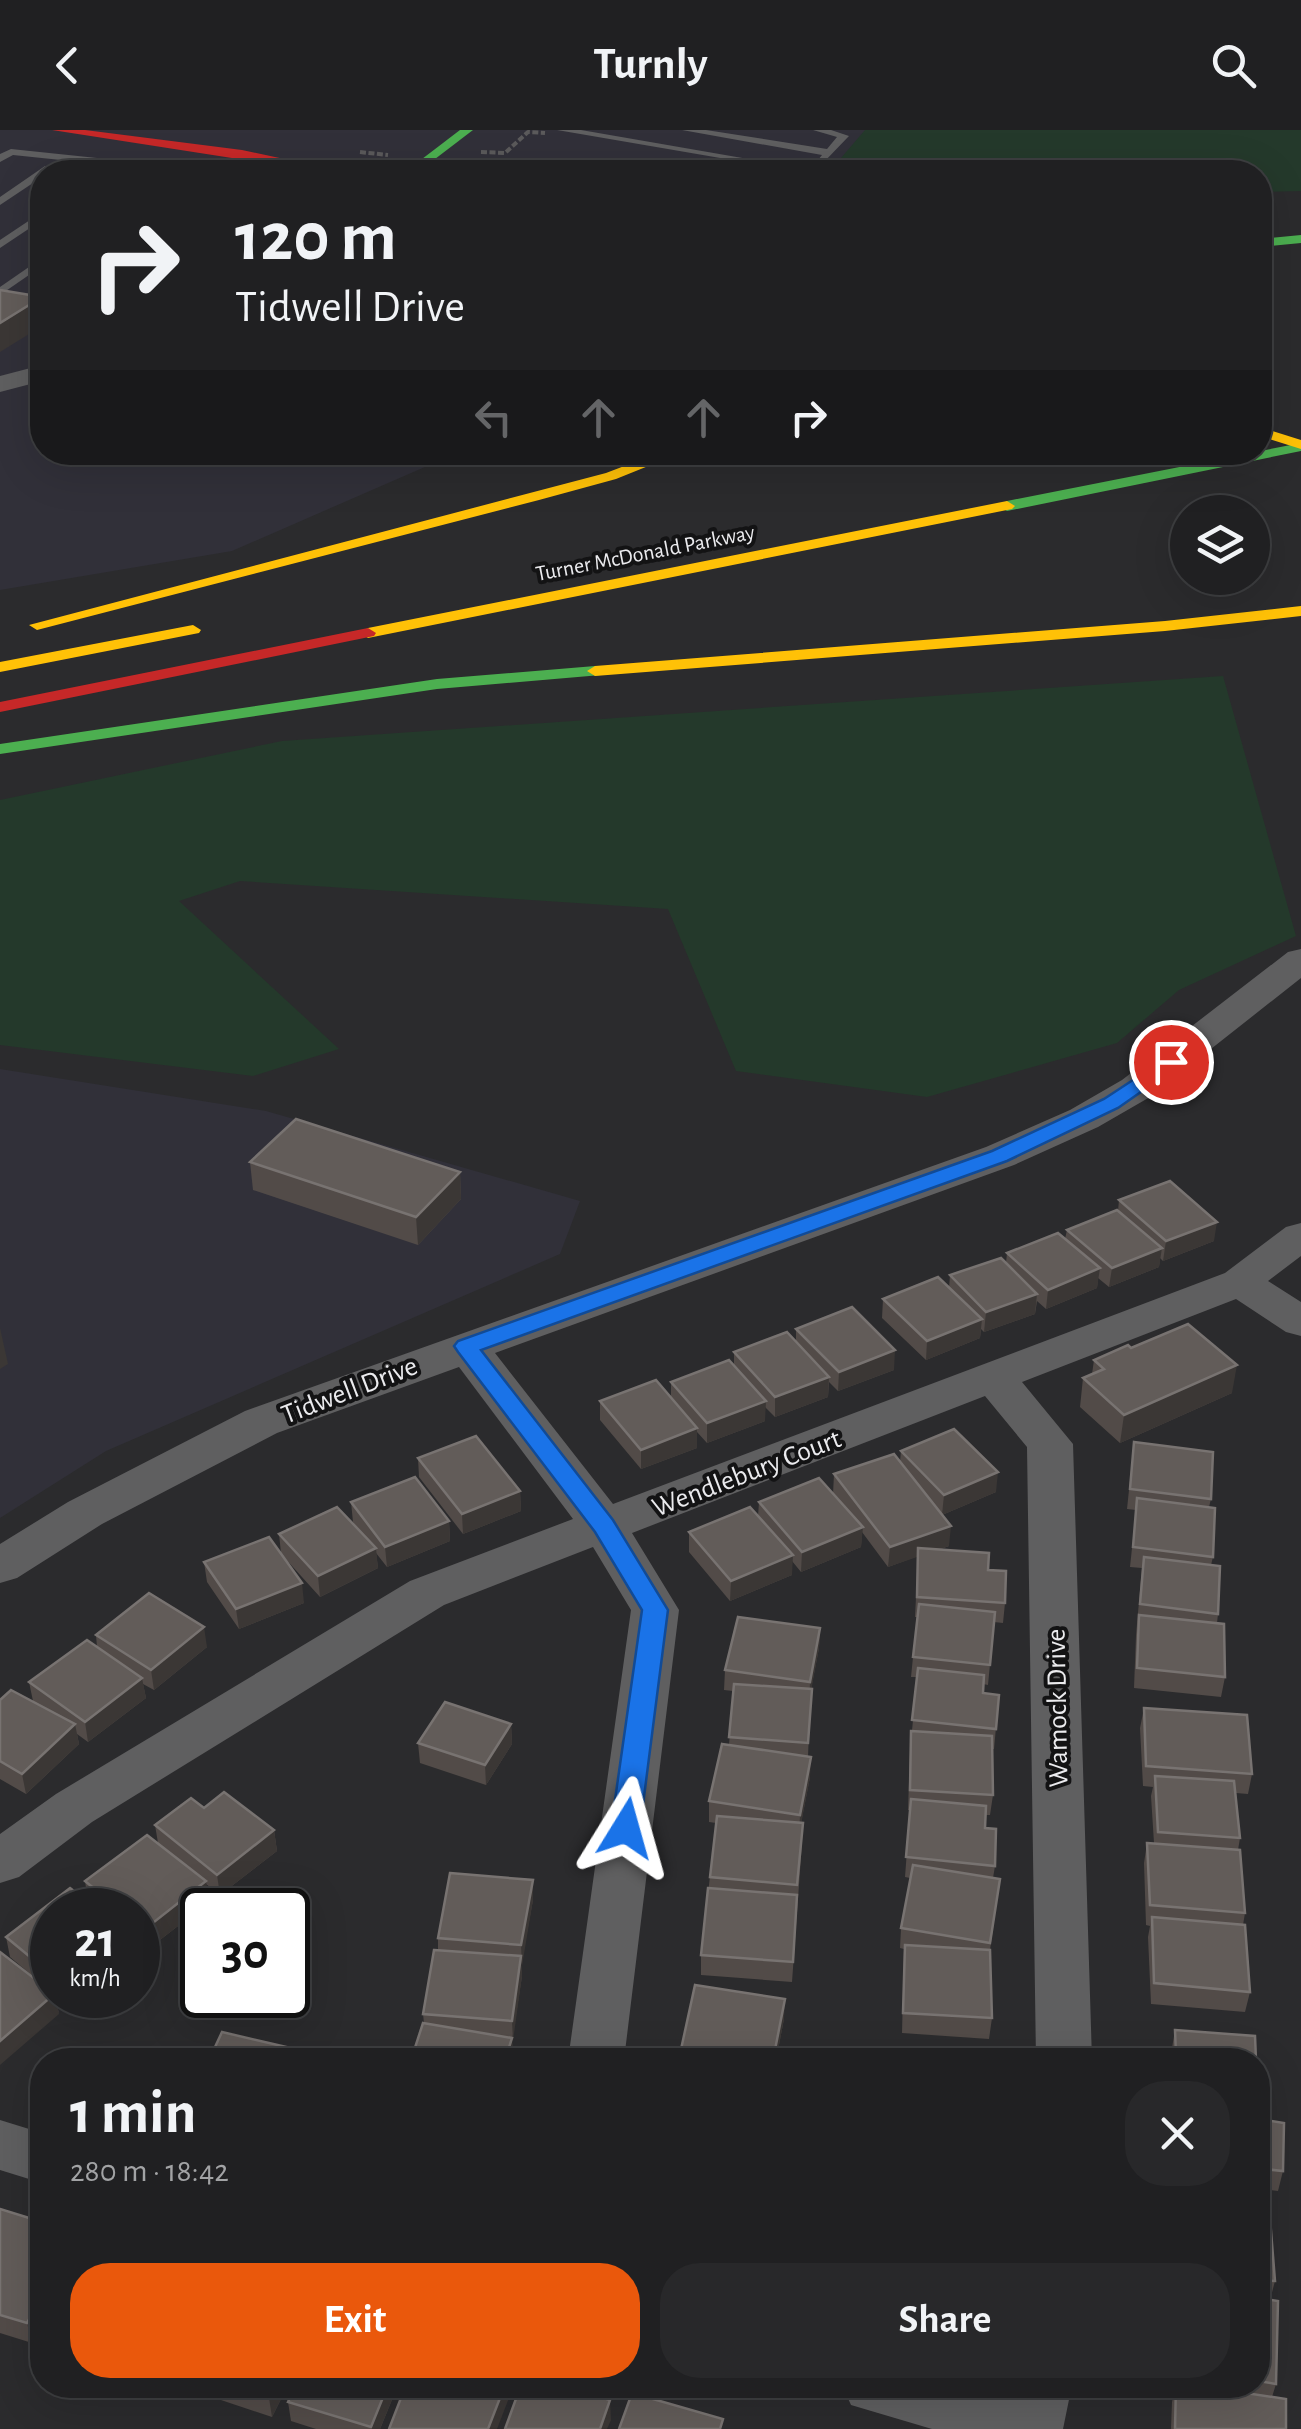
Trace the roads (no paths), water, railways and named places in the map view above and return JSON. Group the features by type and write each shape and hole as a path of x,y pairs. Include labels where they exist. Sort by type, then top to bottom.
{"main road":[{"path":"58,130 274,160"},
{"path":"427,160 466,130"},
{"path":"1272,243 1301,239"},
{"path":"1272,420 1295,416"},
{"path":"1272,435 1301,446"},
{"name":"Turner McDonald Parkway","path":"1272,452 1301,446"},
{"path":"16,630 534,497 641,465"},
{"name":"Turner McDonald Parkway","path":"0,707 1206,465"},
{"path":"0,750 437,684 1165,626 1301,611"},
{"path":"0,667 216,625"}],"street":[{"path":"0,384 30,376"},
{"name":"Tidwell Drive","path":"0,1566 85,1512 261,1422 1000,1156 1048,1134 1111,1104 1201,1040 1301,960"},
{"name":"Wendlebury Court","path":"0,1862 90,1798 427,1593 1240,1282 1301,1236"},
{"path":"1240,1282 1301,1322"},
{"path":"466,1346 604,1526 655,1610 598,2048"},
{"name":"Wamock Drive","path":"993,1376 1050,1444 1064,2048"},
{"path":"0,2145 30,2154"},
{"path":"925,2398 1033,2425 1038,2398"}],"lane":[{"path":"562,130 741,160"},
{"path":"687,130 830,153"},
{"path":"818,130 844,136 823,160"},
{"path":"0,159 11,152 87,160"},
{"path":"0,202 30,181"},
{"path":"0,212 30,215"},
{"path":"0,245 30,224"},
{"path":"0,292 30,269"},
{"path":"0,301 17,304"}]}
